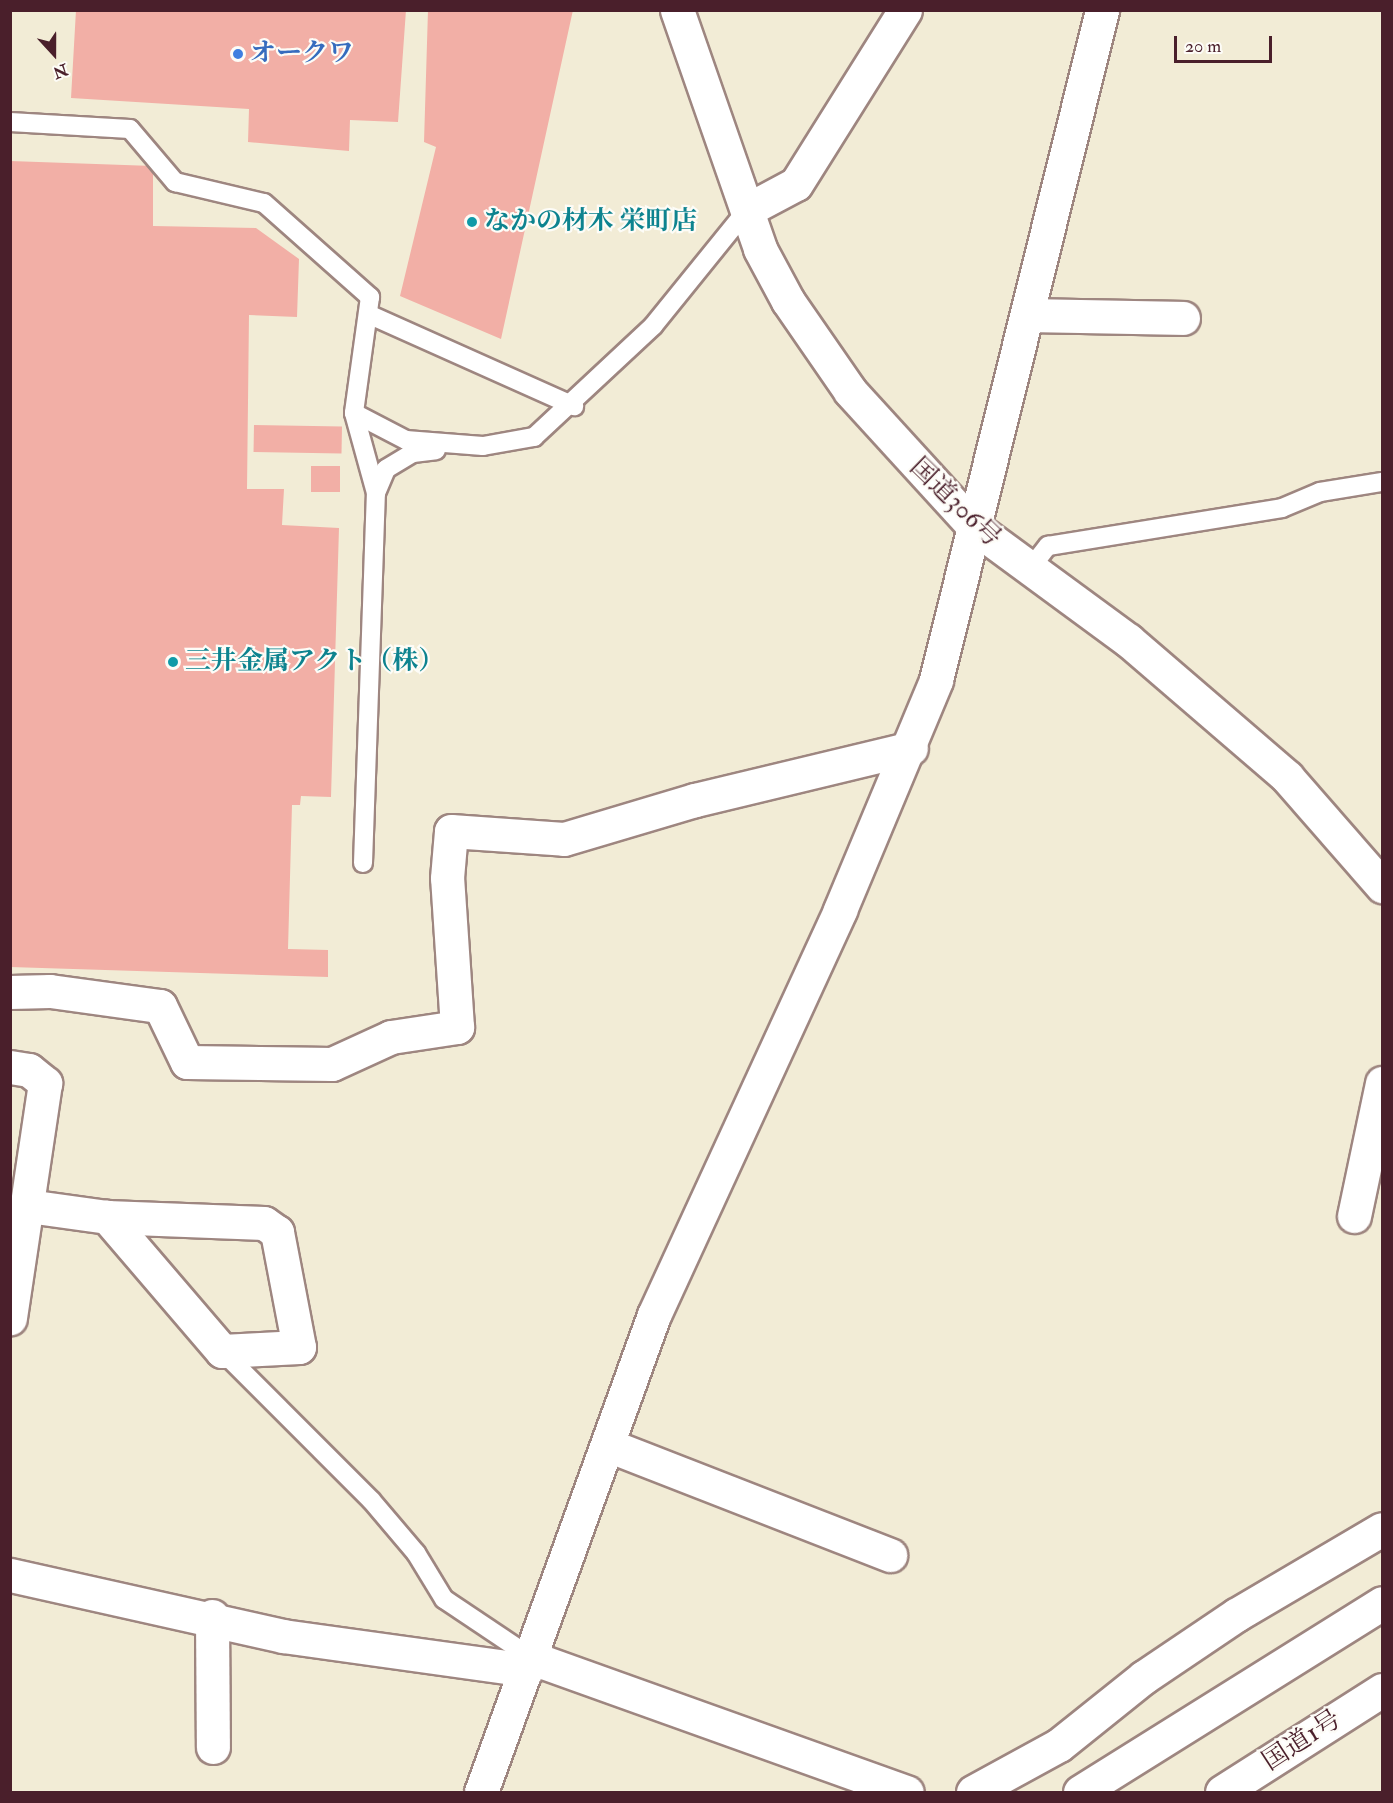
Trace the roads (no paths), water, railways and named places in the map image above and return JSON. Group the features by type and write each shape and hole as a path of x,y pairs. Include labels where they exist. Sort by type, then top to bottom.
{"main road":[{"name":"国道306号","path":"677,10 760,249 788,302 850,391 974,527 1029,570 1128,640 1287,777 1383,886"},
{"path":"747,210 796,184 905,10"},
{"path":"481,1792 530,1664 654,1315 911,748 936,680 1030,315 1102,10"},
{"path":"1030,315 1184,318"},
{"path":"10,992 50,991 160,1006 186,1062 332,1064 391,1037 457,1027 447,878 451,831 564,840 695,800 911,748"},
{"path":"10,1067 29,1070 45,1083 11,1308"},
{"path":"1354,1216 1383,1083"},
{"path":"28,1206 106,1217 264,1223 277,1232 298,1347 222,1351 106,1217"},
{"path":"608,1445 890,1555"},
{"path":"973,1792 1059,1745 1144,1677 1236,1615 1383,1530"},
{"path":"10,1575 89,1595 212,1616 283,1636 530,1664 907,1792"},
{"path":"1080,1792 1383,1603"},
{"path":"212,1616 213,1747"},
{"name":"国道1号","path":"1222,1792 1383,1690"}],"lane":[{"path":"10,122 130,129 175,183 264,203 370,297 354,413 376,493 363,863"},
{"path":"376,493 386,470 413,453 483,446 534,437 574,406 653,326 747,210"},
{"path":"368,314 574,406"},
{"path":"354,413 406,440 483,446"},
{"path":"1029,570 1048,546 1282,508 1320,492 1383,482"},
{"path":"222,1351 371,1500 416,1553 444,1599 530,1664"}],"place":[{"name":"オークワ","path":"238,54"},
{"name":"なかの材木 栄町店","path":"472,222"},
{"name":"三井金属アクト（株）","path":"173,662"}]}
